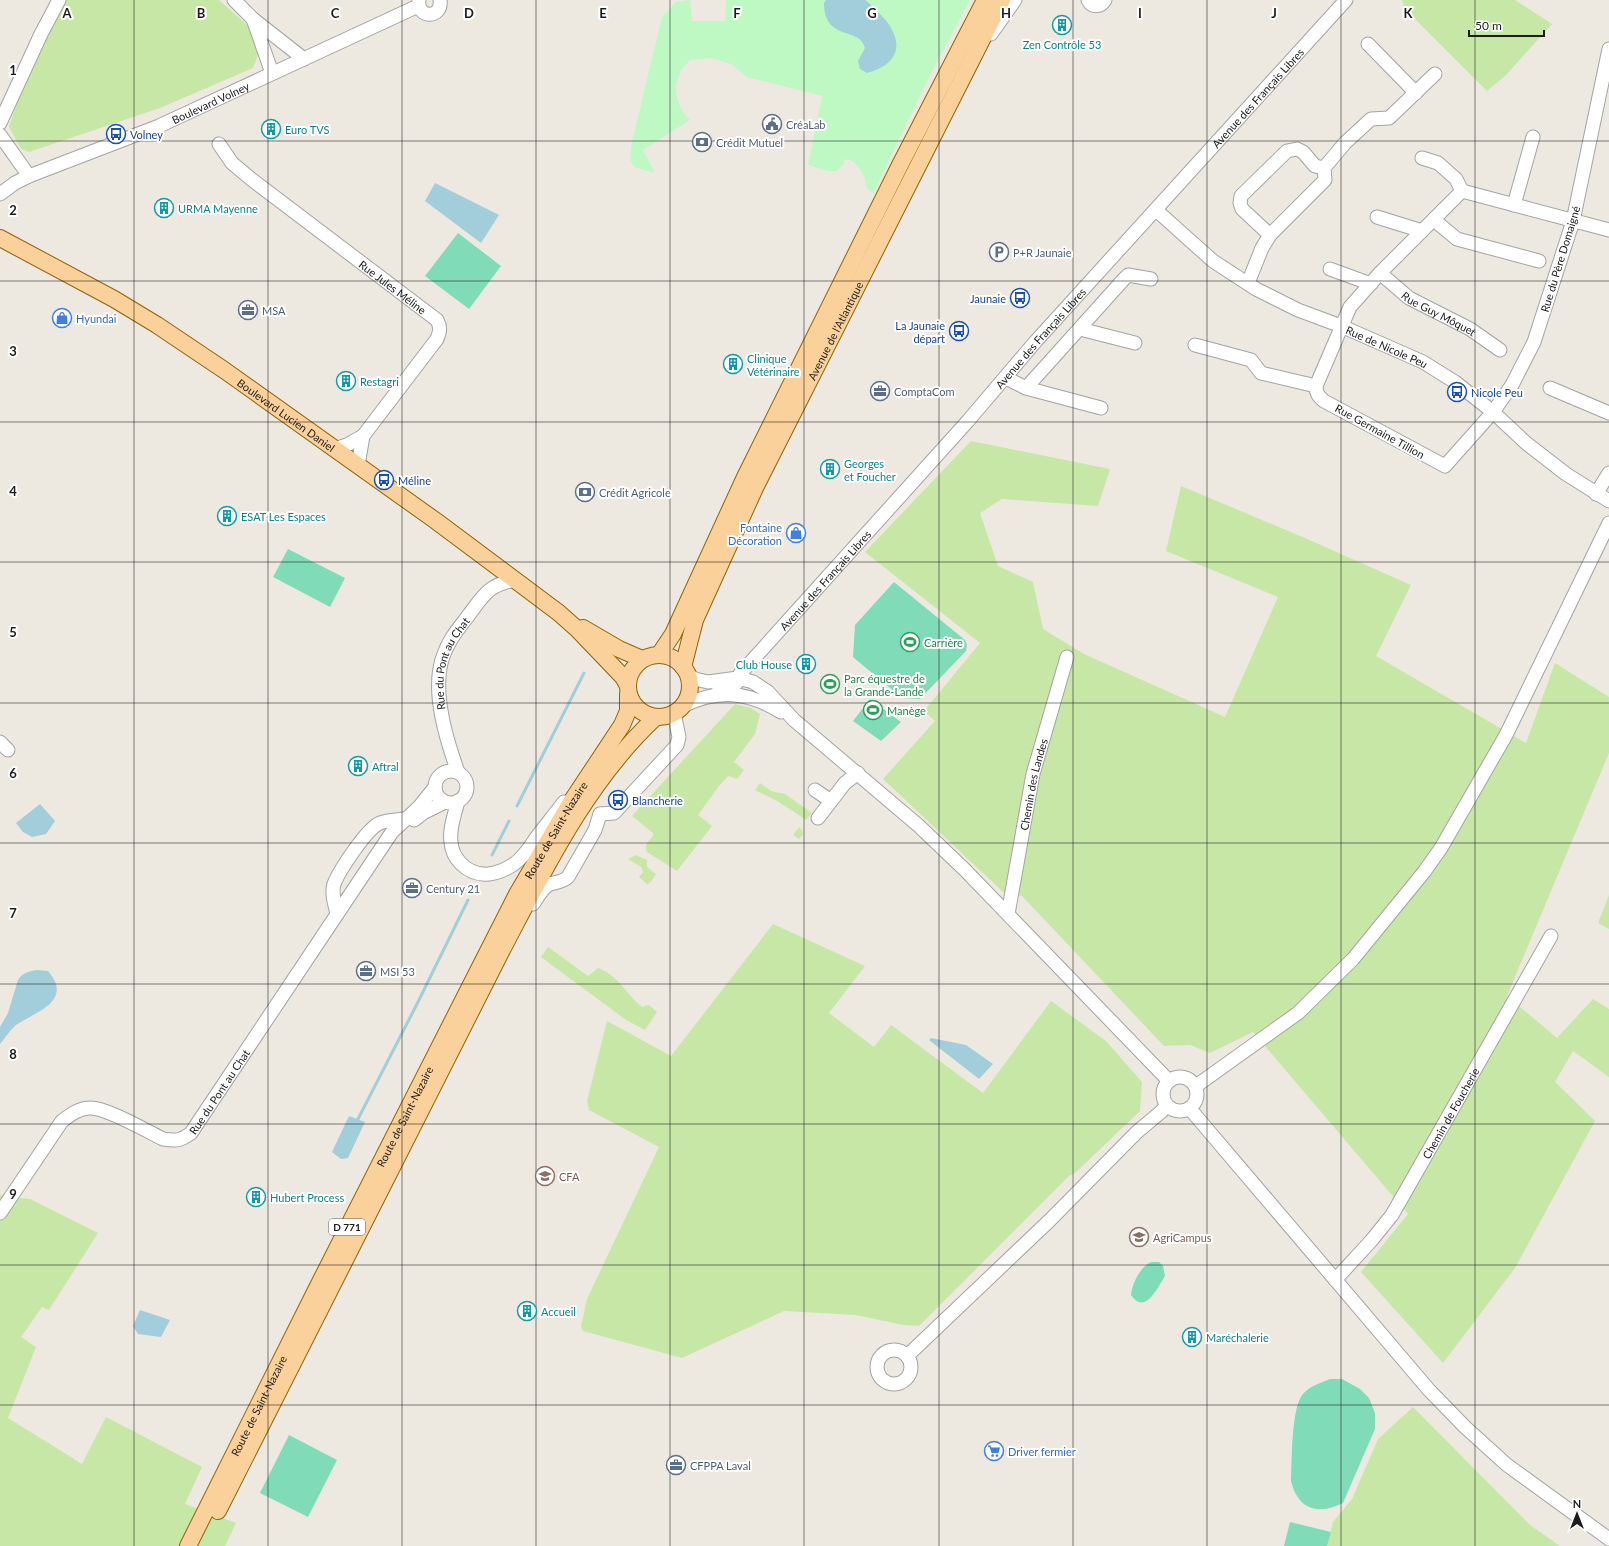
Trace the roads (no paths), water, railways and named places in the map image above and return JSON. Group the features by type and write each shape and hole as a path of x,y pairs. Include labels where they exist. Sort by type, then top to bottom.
{"main road":[{"name":"Avenue de l'Atlantique","path":"659,655 673,634 745,477 900,165 985,0"},
{"name":"Avenue de l'Atlantique","path":"686,671 695,620 755,488 1002,0"},
{"name":"Boulevard Lucien Daniel","path":"0,238 114,299 157,324 436,521 559,613 577,629 623,677 628,689"},
{"name":"Boulevard Lucien Daniel","path":"559,613 619,649 642,659"},
{"path":"659,655 668,656 676,660 686,671 690,690 687,699 679,710 666,717 647,715 639,710 632,703 628,689 630,674 634,666 642,659 659,655"},
{"name":"Route de Saint-Nazaire","path":"188,1546 517,894 539,854 622,725 628,710 628,689"},
{"name":"Route de Saint-Nazaire","path":"200,1546 502,950 545,869 589,796 610,767 636,736 656,717"}],"street":[{"path":"0,123 41,34 59,0"},
{"path":"234,0 253,19 304,59"},
{"name":"Boulevard Volney","path":"0,194 15,183 29,176 129,139 304,59 418,3 422,12 432,14 438,10 440,0"},
{"path":"965,71 1015,0"},
{"path":"1088,0 1092,5 1097,6 1103,4 1106,0"},
{"name":"Avenue des Français Libres","path":"714,696 720,690 737,683 738,678 745,669 1006,378 1036,341 1156,210 1344,0"},
{"path":"253,19 272,74"},
{"path":"1368,44 1416,93"},
{"name":"Rue du Père Domaigné","path":"1493,412 1512,385 1534,342 1573,221 1607,70 1609,49"},
{"path":"1248,283 1262,248 1270,235 1325,180 1324,168 1345,143 1371,120 1389,118 1435,74"},
{"path":"0,135 29,176"},
{"path":"1514,205 1533,137"},
{"name":"Rue Jules Méline","path":"219,144 232,163 251,179 437,320 440,331 437,339 363,436 358,465"},
{"path":"1270,235 1242,209 1240,203 1241,196 1286,151 1297,150 1303,152 1315,166 1324,168"},
{"path":"1422,158 1438,162 1456,179 1462,192"},
{"path":"1462,192 1609,230"},
{"path":"1195,345 1251,360 1261,373 1316,386 1350,307 1380,273 1462,192"},
{"name":"Rue de Nicole Peu","path":"1156,210 1213,261 1248,283 1298,310 1341,326 1423,362 1455,382 1493,412 1526,443 1566,474 1609,501"},
{"path":"1377,217 1422,231"},
{"path":"1434,220 1456,238 1539,261"},
{"path":"1109,262 1124,279"},
{"path":"1330,269 1371,284"},
{"name":"Rue Guy Môquet","path":"1380,273 1409,298 1470,329 1500,350"},
{"path":"1026,388 1128,275 1150,279"},
{"path":"1080,329 1135,344"},
{"path":"1006,378 1026,388 1101,408"},
{"name":"Rue Germaine Tillion","path":"1316,386 1316,392 1324,401 1444,466 1493,412"},
{"path":"1550,388 1609,413"},
{"path":"334,449 347,445 363,436"},
{"path":"1596,494 1609,473"},
{"path":"1196,1086 1298,1013 1353,959 1424,872 1441,848 1506,735 1609,523"},
{"name":"Rue du Pont au Chat","path":"458,772 453,758 440,701 438,685 440,668 444,654 450,640 490,588 504,582 515,580"},
{"name":"Chemin des Landes","path":"1008,914 1033,774 1067,657"},
{"path":"686,671 695,679 708,682 738,678 753,682 768,692 794,720 919,826 965,870 1169,1081"},
{"path":"600,814 614,813 677,745 679,737 679,710 694,700 714,696 742,695 768,704 794,720"},
{"path":"452,801 450,843 460,864 470,870 483,874 499,872 516,863 526,852 600,757"},
{"path":"387,840 423,813 463,797 467,789 466,782 458,772 445,772 436,780 436,792 441,799 452,801"},
{"path":"818,818 845,783 858,773"},
{"name":"Rue du Pont au Chat","path":"0,1213 62,1121 77,1111 89,1107 102,1109 164,1139 174,1141 182,1140 191,1133 392,832 404,819 419,807 435,787"},
{"path":"815,790 831,801"},
{"path":"502,950 544,888 550,884 565,880 568,877 595,830 600,814 589,796"},
{"path":"336,914 333,898 333,885 360,842 371,829 380,823 404,819"},
{"name":"Chemin de Foucherie","path":"1335,1280 1371,1241 1392,1215 1551,936"},
{"path":"1184,1077 1196,1086 1196,1101 1190,1109 1180,1112 1170,1109 1166,1105 1163,1090 1173,1078 1184,1077"},
{"path":"907,1356 1049,1221 1137,1132 1162,1111 1166,1105"},
{"path":"1190,1109 1429,1390 1465,1427 1508,1465 1609,1539"}],"water":[{"path":"826,0 865,0 868,2 891,28 896,44 896,51 893,57 882,67 867,73 860,69 858,61 865,48 862,41 836,29 830,23 826,15 824,3"},
{"path":"435,183 499,215 481,243 425,201"},
{"path":"40,804 55,821 46,834 32,837 23,832 16,823"},
{"path":"37,970 48,971 55,981 57,990 55,998 42,1010 16,1025 0,1044 0,1027 8,1013 18,980 24,974"},
{"path":"931,1038 966,1045 993,1064 979,1079 929,1040"},
{"path":"349,1116 365,1122 348,1158 341,1159 332,1152"},
{"path":"140,1310 170,1320 161,1337 138,1334 133,1326"}],"waterway":[{"path":"517,806 584,673"},
{"path":"492,855 509,821"},
{"path":"358,1119 468,900"}],"place":[{"name":"Zen Contrôle 53","path":"1062,25"},
{"name":"CréaLab","path":"772,124"},
{"name":"Euro TVS","path":"271,129"},
{"name":"Volney","path":"116,134"},
{"name":"Crédit Mutuel","path":"702,142"},
{"name":"URMA Mayenne","path":"164,208"},
{"name":"P+R Jaunaie","path":"999,252"},
{"name":"Jaunaie","path":"1020,298"},
{"name":"MSA","path":"248,310"},
{"name":"Hyundai","path":"62,318"},
{"name":"La Jaunaie départ","path":"959,331"},
{"name":"Clinique Vétérinaire","path":"733,364"},
{"name":"Restagri","path":"346,381"},
{"name":"ComptaCom","path":"880,391"},
{"name":"Nicole Peu","path":"1457,392"},
{"name":"Georges et Foucher","path":"830,469"},
{"name":"Méline","path":"384,480"},
{"name":"Crédit Agricole","path":"585,492"},
{"name":"ESAT Les Espaces","path":"227,516"},
{"name":"Fontaine Décoration","path":"796,533"},
{"name":"Carrière","path":"910,642"},
{"name":"Club House","path":"806,664"},
{"name":"Parc équestre de la Grande-Lande","path":"830,684"},
{"name":"Manège","path":"873,710"},
{"name":"Aftral","path":"358,766"},
{"name":"Blancherie","path":"618,800"},
{"name":"Century 21","path":"412,888"},
{"name":"MSI 53","path":"366,971"},
{"name":"CFA","path":"545,1176"},
{"name":"Hubert Process","path":"256,1197"},
{"name":"AgriCampus","path":"1139,1237"},
{"name":"Accueil","path":"527,1311"},
{"name":"Maréchalerie","path":"1192,1337"},
{"name":"Driver fermier","path":"994,1451"},
{"name":"CFPPA Laval","path":"676,1465"}]}
